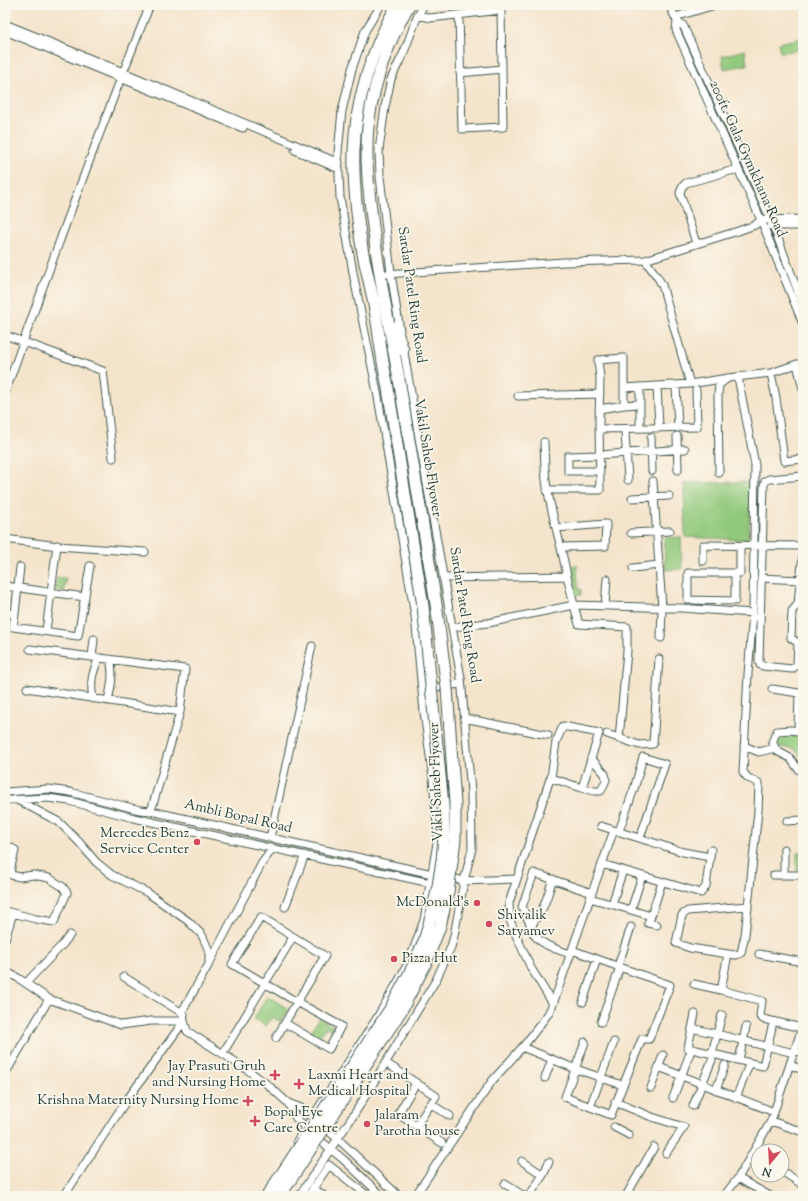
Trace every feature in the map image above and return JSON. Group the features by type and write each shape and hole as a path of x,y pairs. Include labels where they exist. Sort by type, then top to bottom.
{"highway":[{"path":"387,379 378,325 362,248 355,188 354,151 358,114 366,76 377,47 397,5"},
{"name":"Sardar Patel Ring Road","path":"402,375 384,295 385,274 372,225 366,156 369,119 377,82 386,52 400,20 409,5"},
{"path":"384,295 403,350"},
{"name":"Vakil Saheb Flyover","path":"280,1196 401,1011 426,963 440,926 448,892 455,840 455,804 448,688 402,375"},
{"name":"Vakil Saheb Flyover","path":"267,1196 390,1009 411,970 424,941 432,913 442,860 444,836 443,805 423,606 387,379"}],"street":[{"path":"5,393 122,75 150,5"},
{"path":"262,1196 364,1038 410,959 424,920 438,837 415,616 374,378 340,197 338,152 342,111 352,69 366,31 381,5"},
{"name":"Sardar Patel Ring Road","path":"299,1196 331,1150 386,1063 443,968 454,936 464,881 472,849 471,792 461,684 443,578 402,375 403,350 385,274 379,150 385,107 391,79 404,52 418,15 424,5"},
{"name":"200ft. Gala Gymkhana Road","path":"669,5 676,19 676,30 738,169 803,324"},
{"path":"676,19 715,5"},
{"path":"418,15 430,18 501,10 503,127 462,129 459,15"},
{"path":"676,19 684,25 772,223 803,305"},
{"path":"5,24 262,136 339,166"},
{"path":"5,31 122,75"},
{"path":"460,73 502,69"},
{"path":"696,243 680,193 682,187 686,183 738,169"},
{"path":"385,274 564,262 646,260 760,224 803,220"},
{"path":"772,223 803,226"},
{"path":"646,260 662,285 690,384"},
{"path":"364,326 378,325"},
{"path":"5,335 23,343 103,371 113,458"},
{"path":"547,490 600,490 600,394 598,360 624,358 624,405"},
{"path":"624,388 690,384 771,373 800,364 803,389"},
{"path":"771,373 776,398 784,461 803,459"},
{"path":"738,377 755,465 753,614 748,674 743,772 748,778 759,783 758,811 745,935 741,953 736,955 690,948 676,943 682,915 688,911 748,906"},
{"path":"374,378 387,379"},
{"path":"719,473 718,394 719,385 728,378"},
{"path":"676,385 678,428"},
{"path":"658,386 659,428"},
{"path":"640,388 640,428"},
{"path":"599,429 697,427 696,390"},
{"path":"518,396 600,394"},
{"path":"600,409 640,404"},
{"path":"625,432 628,480"},
{"path":"677,436 678,470"},
{"path":"651,437 652,471"},
{"path":"544,442 547,490 562,547 567,576 579,624 627,627 627,651 619,739"},
{"path":"600,471 568,471 568,456 685,449"},
{"path":"803,476 769,479 765,481 764,485 760,665 792,668 797,665 798,643 791,638 792,611 798,604 803,553"},
{"path":"654,481 662,607 661,638"},
{"path":"632,498 669,496"},
{"path":"556,528 606,524 605,546 562,547"},
{"path":"631,533 670,530"},
{"path":"5,538 57,546 145,552"},
{"path":"703,561 704,545 803,546"},
{"path":"46,631 57,546"},
{"path":"735,573 735,601 688,600 688,573 735,573 740,573 740,546"},
{"path":"20,567 13,627 78,636 90,566"},
{"path":"633,568 659,566"},
{"path":"443,578 567,576"},
{"path":"761,578 801,580"},
{"path":"605,606 607,579"},
{"path":"5,586 85,597"},
{"path":"452,628 488,623 574,605 662,607 753,614"},
{"path":"5,613 14,614"},
{"path":"93,699 92,680 96,658 94,639"},
{"path":"270,838 312,646"},
{"path":"30,649 185,669 180,712 151,811"},
{"path":"607,734 639,745 653,744 659,659"},
{"path":"108,701 112,677 110,660"},
{"path":"422,688 461,684"},
{"path":"26,688 180,712"},
{"path":"772,689 799,693 801,732 791,730 778,731 772,742 777,751 790,758 799,770 803,772"},
{"path":"464,718 548,735"},
{"path":"553,1004 531,968 515,933 510,920 509,902 551,778 556,742 563,726 599,733 582,788"},
{"path":"744,746 760,752 775,748"},
{"path":"415,1196 492,1082 548,1014 553,1004 602,864 635,786 643,757 665,764 640,838"},
{"path":"551,778 582,788 601,791 606,780 605,774 591,758"},
{"name":"Ambli Bopal Road","path":"5,792 49,789 70,792 140,810 151,811 464,881 517,879"},
{"name":"Ambli Bopal Road","path":"5,800 48,798 68,801 134,818 462,891"},
{"path":"14,799 59,822 96,862 112,875 148,893 188,921 202,935 209,951 209,964"},
{"path":"787,821 803,820"},
{"path":"601,826 682,852 710,853 706,886 701,893 602,864"},
{"path":"5,845 15,850 13,861 9,870 11,875 20,877 32,875 49,878 63,887 67,893 54,922 36,919 5,910"},
{"path":"273,848 262,863 184,1010 187,1031 246,1068 268,1085 288,1104 296,1118 305,1128 344,1160 382,1196"},
{"path":"784,848 784,875"},
{"path":"285,907 305,855"},
{"path":"612,904 623,870"},
{"path":"585,1042 565,1097 611,1115 615,1102 642,1039 649,1039 670,985 597,959 544,944 534,935 522,907 532,876 534,873 553,879 612,904 651,916"},
{"path":"774,875 803,875"},
{"path":"631,910 642,876"},
{"path":"532,928 536,917 540,913 544,904 553,879"},
{"path":"657,926 648,923 662,882"},
{"path":"5,939 13,913"},
{"path":"276,1038 297,1002 325,956 261,917 232,964 297,1002 342,1026 329,1049 285,1023"},
{"path":"601,1022 631,928"},
{"path":"26,983 70,935"},
{"path":"223,1053 293,937"},
{"path":"721,990 728,954"},
{"path":"759,954 803,962"},
{"path":"583,1002 597,959"},
{"path":"5,971 49,999 121,1025 184,1017"},
{"path":"124,976 184,1017"},
{"path":"694,984 762,1001 760,1016 763,1019 802,1026 774,1112 760,1143"},
{"path":"5,1074 49,999"},
{"path":"695,1014 688,1048 712,1056 739,1060 763,1066 772,1027"},
{"path":"693,1106 712,1056 722,1015"},
{"path":"64,1196 124,1104 184,1017"},
{"path":"739,1060 746,1027"},
{"path":"692,1028 803,1053"},
{"path":"590,1107 614,1042"},
{"path":"522,1047 576,1069 622,1085"},
{"path":"673,1098 690,1053"},
{"path":"651,1088 663,1055"},
{"path":"545,1078 552,1059"},
{"path":"386,1063 436,1096 416,1126"},
{"path":"716,1090 725,1065"},
{"path":"790,1065 803,1070"},
{"path":"736,1098 748,1067"},
{"path":"659,1068 774,1112"},
{"path":"416,1083 398,1114 442,1143"},
{"path":"615,1102 652,1117 684,1127 666,1153"},
{"path":"288,1104 301,1108 338,1139 399,1196"},
{"path":"431,1104 450,1116"},
{"path":"770,1121 803,1132"},
{"path":"614,1127 629,1135"},
{"path":"626,1196 654,1147"},
{"path":"522,1161 542,1175"},
{"path":"724,1196 750,1161"},
{"path":"529,1196 549,1162"},
{"path":"308,1196 329,1165 368,1196"},
{"path":"790,1176 803,1185"},
{"path":"738,1178 770,1196"},
{"path":"505,1184 524,1196"},
{"path":"313,1188 324,1196"}],"green space":[{"path":"803,38 803,50 780,52 778,43"},
{"path":"745,50 747,65 724,69 722,56"},
{"path":"752,482 748,540 685,537 684,483"},
{"path":"681,537 682,569 665,570 664,538"},
{"path":"577,565 578,589 581,589 581,595 575,595 569,566"},
{"path":"57,577 66,578 64,591 55,589"},
{"path":"792,732 803,736 803,759 794,749 780,747 778,743 778,737 780,735"},
{"path":"797,852 803,852 803,871 797,871"},
{"path":"267,996 289,1009 281,1022 272,1017 266,1026 254,1019"},
{"path":"319,1018 334,1027 332,1030 326,1027 319,1038 310,1033"}],"place":[{"name":"Mercedes Benz Service Center","path":"197,842"},
{"name":"McDonald's","path":"477,903"},
{"name":"Shivalik Satyamev","path":"489,924"},
{"name":"Pizza Hut","path":"394,959"},
{"name":"Jay Prasuti Gruh and Nursing Home","path":"275,1075"},
{"name":"Laxmi Heart and Medical Hospital","path":"299,1084"},
{"name":"Krishna Maternity Nursing Home","path":"248,1101"},
{"name":"Bopal Eye Care Centre","path":"255,1121"},
{"name":"Jalaram Parotha house","path":"367,1124"}]}
